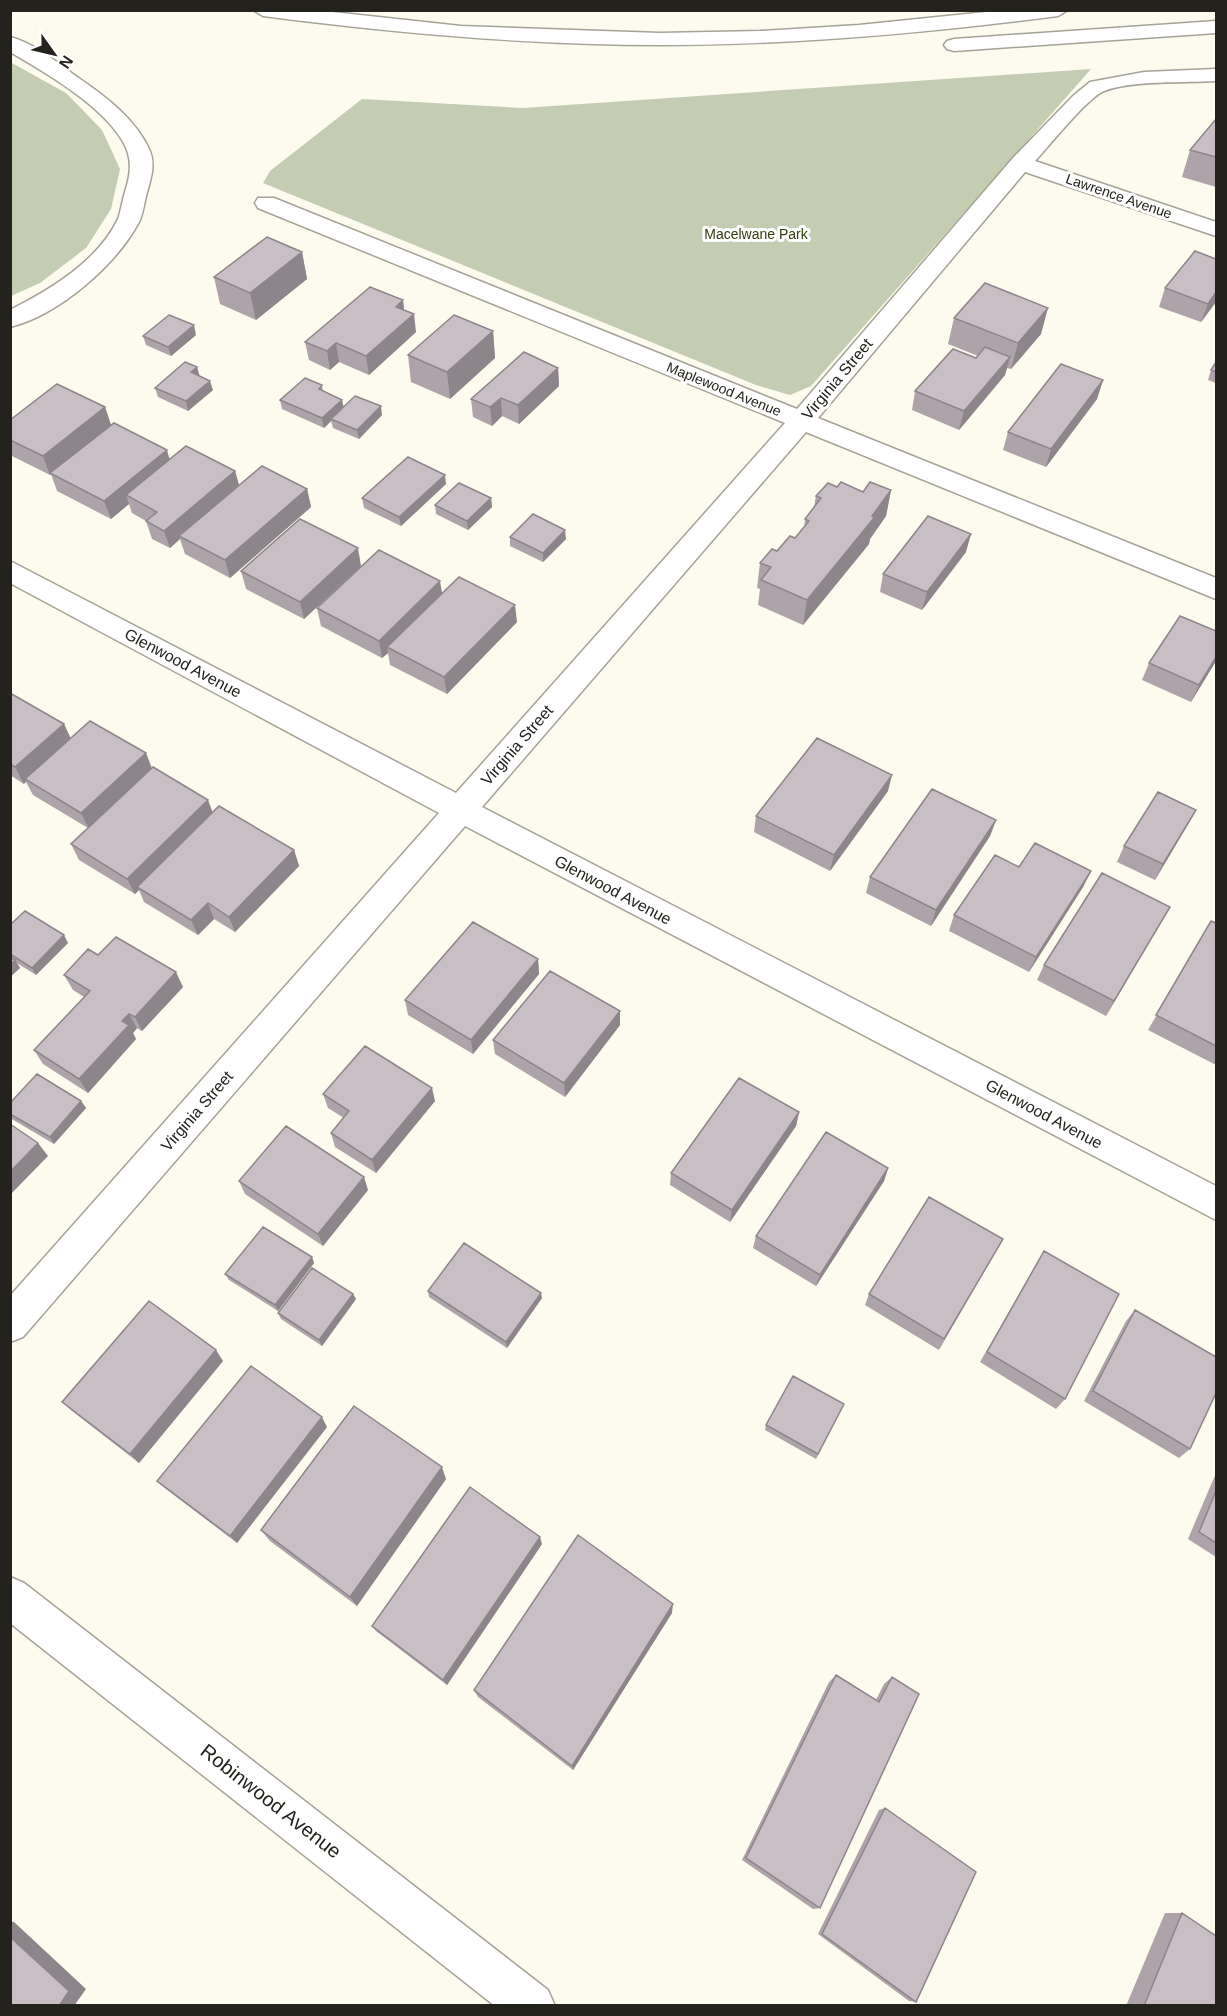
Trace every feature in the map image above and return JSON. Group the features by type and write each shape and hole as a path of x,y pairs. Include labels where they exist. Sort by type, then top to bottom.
{"main road":[{"path":"263,10 387,26 552,39 774,37 915,28 1058,10"},
{"path":"940,45 1216,27"},
{"path":"461,31 558,57 756,57 905,48"},
{"path":"10,43 70,79 104,109 138,149 143,171 128,220 110,248 47,302 10,320"},
{"name":"Virginia Street","path":"10,1324 801,421 1021,163 1097,86 1144,78 1216,75"},
{"name":"Lawrence Avenue","path":"1021,163 1216,229"},
{"name":"Maplewood Avenue","path":"266,203 1216,589"},
{"name":"Glenwood Avenue","path":"10,571 461,810 1216,1204"},
{"name":"Robinwood Avenue","path":"10,1597 532,2006"}],"green space":[{"path":"10,62 66,93 102,130 120,169 111,209 86,248 40,283 11,296"},
{"name":"Macelwane Park","path":"1091,69 811,386 790,395 756,385 263,183 270,171 362,99 523,108"}],"building":[{"path":"1216,119 1216,157 1190,150"},
{"path":"267,237 302,252 250,293 214,277"},
{"path":"1195,251 1216,259 1216,292 1208,304 1165,288"},
{"path":"985,283 1048,308 1018,343 954,318"},
{"path":"370,287 403,300 396,307 414,314 366,356 336,343 327,351 305,342"},
{"path":"169,315 194,325 168,347 143,336"},
{"path":"454,315 493,331 447,372 408,355"},
{"path":"985,347 1010,357 964,411 915,391 953,349 976,358"},
{"path":"524,352 558,368 518,405 501,398 490,407 471,399"},
{"path":"185,362 197,367 191,372 210,381 186,401 155,388"},
{"path":"1216,362 1216,372 1211,370"},
{"path":"1061,364 1103,380 1051,449 1008,432"},
{"path":"305,378 322,385 319,389 342,400 322,418 280,400"},
{"path":"57,384 105,407 43,456 10,440 10,420"},
{"path":"355,396 381,406 357,430 331,419"},
{"path":"114,423 167,450 104,501 50,473"},
{"path":"186,446 235,471 164,531 146,521 157,512 126,495"},
{"path":"408,457 445,475 399,517 362,498"},
{"path":"262,466 307,489 225,560 179,536"},
{"path":"841,482 863,492 870,482 891,490 872,516 874,518 807,600 761,580 771,567 760,563 772,549 777,551 790,536 795,538 809,521 805,519 821,498 816,496 828,483 837,487"},
{"path":"459,483 491,498 467,521 435,505"},
{"path":"533,514 565,530 543,553 510,537"},
{"path":"928,516 971,534 927,592 883,574"},
{"path":"300,519 358,548 300,602 241,571"},
{"path":"379,550 440,581 379,641 317,608"},
{"path":"459,577 515,605 444,677 387,647"},
{"path":"1180,616 1216,631 1216,657 1199,685 1149,663"},
{"path":"10,693 64,724 15,767 10,764"},
{"path":"90,721 146,753 81,813 25,779"},
{"path":"817,738 892,775 834,855 756,816"},
{"path":"153,767 208,800 127,879 71,844"},
{"path":"932,789 996,820 936,910 870,877"},
{"path":"1158,792 1196,810 1163,864 1124,846"},
{"path":"219,806 294,850 229,917 208,903 191,920 137,887"},
{"path":"1035,843 1091,871 1036,957 954,915 995,855 1019,867"},
{"path":"1102,873 1170,907 1114,1001 1044,965"},
{"path":"25,911 64,935 32,968 10,954 10,925"},
{"path":"1211,921 1216,923 1216,1046 1156,1015"},
{"path":"473,922 538,959 471,1040 405,1000"},
{"path":"116,937 176,972 135,1017 129,1014 122,1021 129,1025 79,1079 34,1050 90,991 64,975 88,949 98,955"},
{"path":"550,971 620,1011 564,1083 493,1040"},
{"path":"365,1046 432,1088 372,1160 331,1133 349,1111 323,1094"},
{"path":"37,1074 81,1101 50,1137 10,1114 10,1103"},
{"path":"739,1078 799,1112 732,1210 671,1173"},
{"path":"10,1124 38,1143 10,1172"},
{"path":"286,1126 364,1177 318,1234 239,1181"},
{"path":"826,1132 888,1168 820,1275 756,1236"},
{"path":"929,1197 1003,1239 944,1339 869,1294"},
{"path":"263,1227 312,1257 275,1305 225,1274"},
{"path":"464,1243 541,1293 506,1342 428,1291"},
{"path":"1044,1251 1119,1294 1065,1399 987,1352"},
{"path":"312,1268 353,1294 319,1340 278,1313"},
{"path":"149,1301 216,1350 130,1454 62,1402"},
{"path":"1135,1310 1216,1357 1216,1393 1190,1449 1093,1391"},
{"path":"251,1366 322,1417 230,1536 157,1481"},
{"path":"793,1376 844,1404 818,1454 766,1425"},
{"path":"354,1406 442,1467 350,1597 261,1530"},
{"path":"470,1487 540,1537 443,1680 372,1626"},
{"path":"1216,1491 1216,1543 1199,1532"},
{"path":"578,1535 673,1604 572,1766 474,1690"},
{"path":"836,1675 879,1702 892,1677 919,1694 820,1908 746,1858"},
{"path":"885,1808 976,1872 916,2002 822,1934"},
{"path":"1182,1913 1216,1936 1216,2006 1144,2006"},
{"path":"10,1937 69,1991 59,2006 10,2006"}]}
